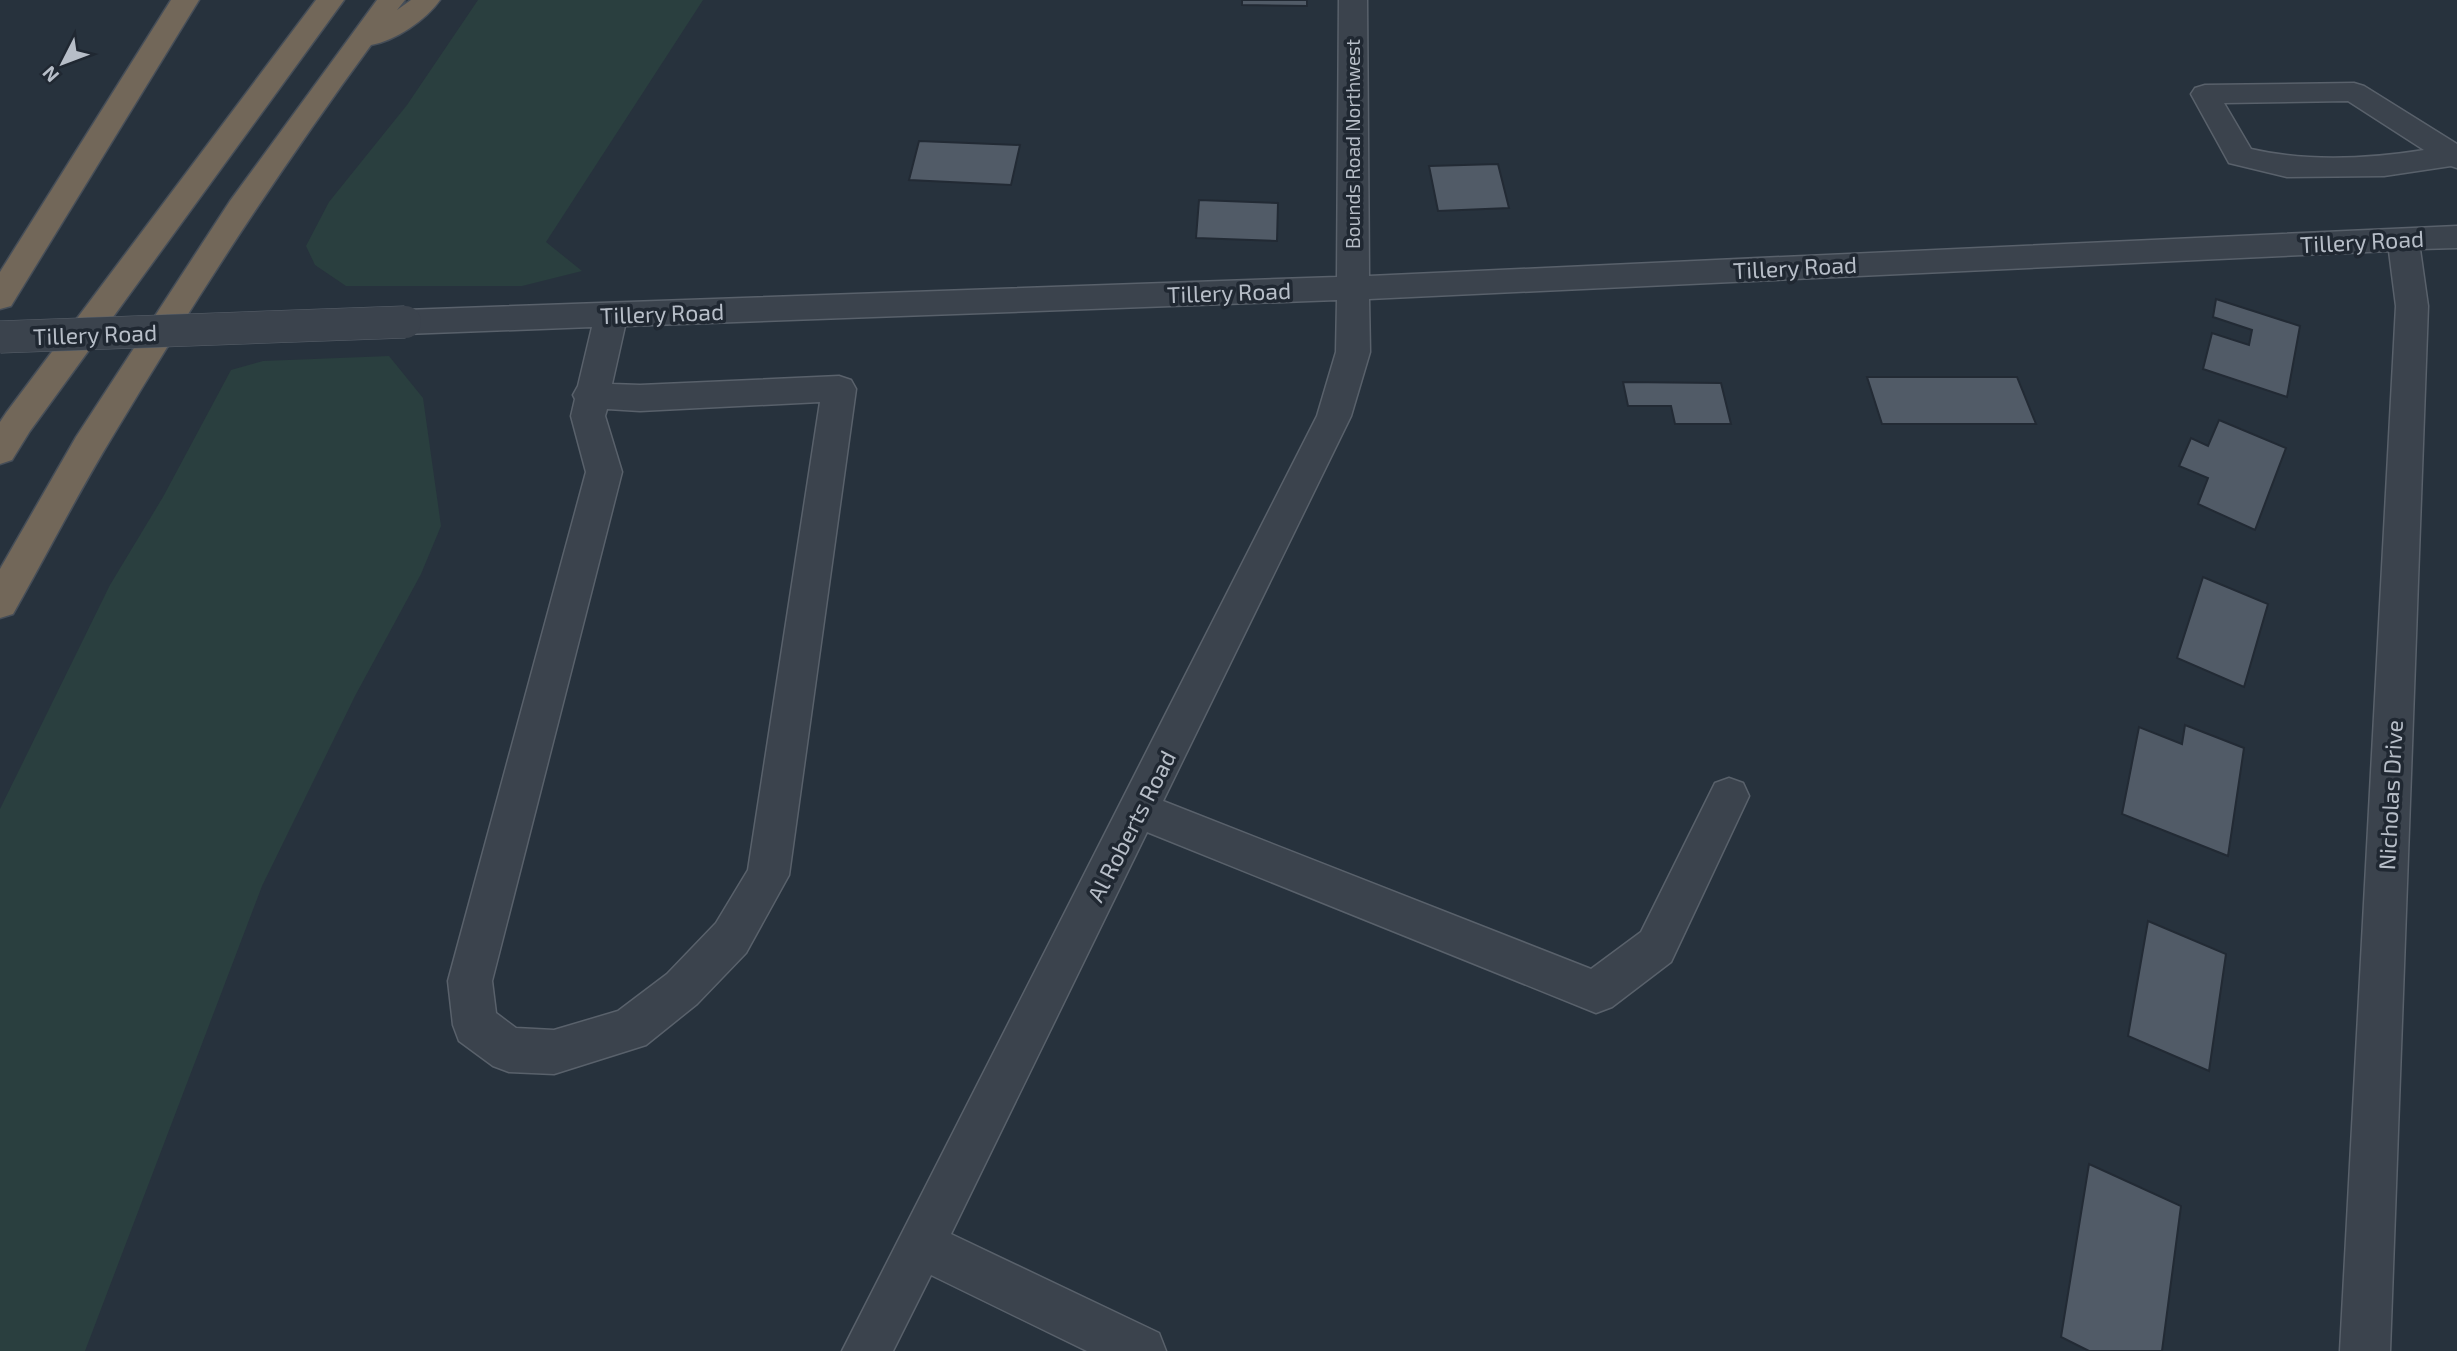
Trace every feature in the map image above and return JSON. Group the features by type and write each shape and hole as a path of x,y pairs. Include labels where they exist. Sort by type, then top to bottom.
{"highway":[{"path":"0,298 185,0"},
{"path":"0,451 18,422 330,0"},
{"path":"0,603 108,414 216,246 391,0"},
{"path":"355,47 414,12 426,0"}],"street":[{"name":"Bounds Road Northwest","path":"1352,288 1353,0"},
{"path":"2354,92 2456,157 2384,166 2287,167 2240,156 2205,94 2354,92"},
{"name":"Tillery Road","path":"0,337 1352,288 2457,237"},
{"name":"Nicholas Drive","path":"2365,1351 2412,306 2403,239"},
{"name":"Al Roberts Road","path":"867,1351 1334,416 1353,352 1352,288"},
{"path":"590,395 640,398 839,389 768,875 731,938 682,989 630,1030 554,1052 509,1050 475,1025 470,981 604,472 588,416 590,395 611,315"},
{"path":"1139,810 1595,992 1656,947 1729,796"},
{"path":"920,1244 1141,1351"}],"green space":[{"path":"478,0 703,0 546,242 582,271 522,286 346,286 315,265 306,246 329,202 407,105"},
{"path":"389,356 423,398 441,526 421,574 355,696 262,886 85,1351 0,1351 0,809 110,585 163,497 231,370 263,361"}],"building":[{"path":"1242,0 1307,0 1307,6 1242,5"},
{"path":"919,141 1020,145 1011,185 909,180"},
{"path":"1498,164 1509,208 1438,211 1429,166"},
{"path":"1199,200 1278,203 1277,241 1196,238"},
{"path":"2216,299 2300,326 2287,397 2203,369 2212,333 2249,345 2252,330 2213,317"},
{"path":"1867,377 2017,377 2036,424 1882,424"},
{"path":"1623,382 1721,383 1731,424 1675,424 1671,406 1628,406"},
{"path":"2219,420 2286,448 2255,530 2198,504 2208,478 2179,466 2191,438 2208,446"},
{"path":"2203,577 2268,604 2244,687 2177,658"},
{"path":"2185,725 2244,748 2228,856 2122,814 2139,727 2182,744"},
{"path":"2148,921 2226,954 2209,1071 2128,1036"},
{"path":"2089,1164 2181,1206 2162,1351 2089,1351 2061,1337"}]}
